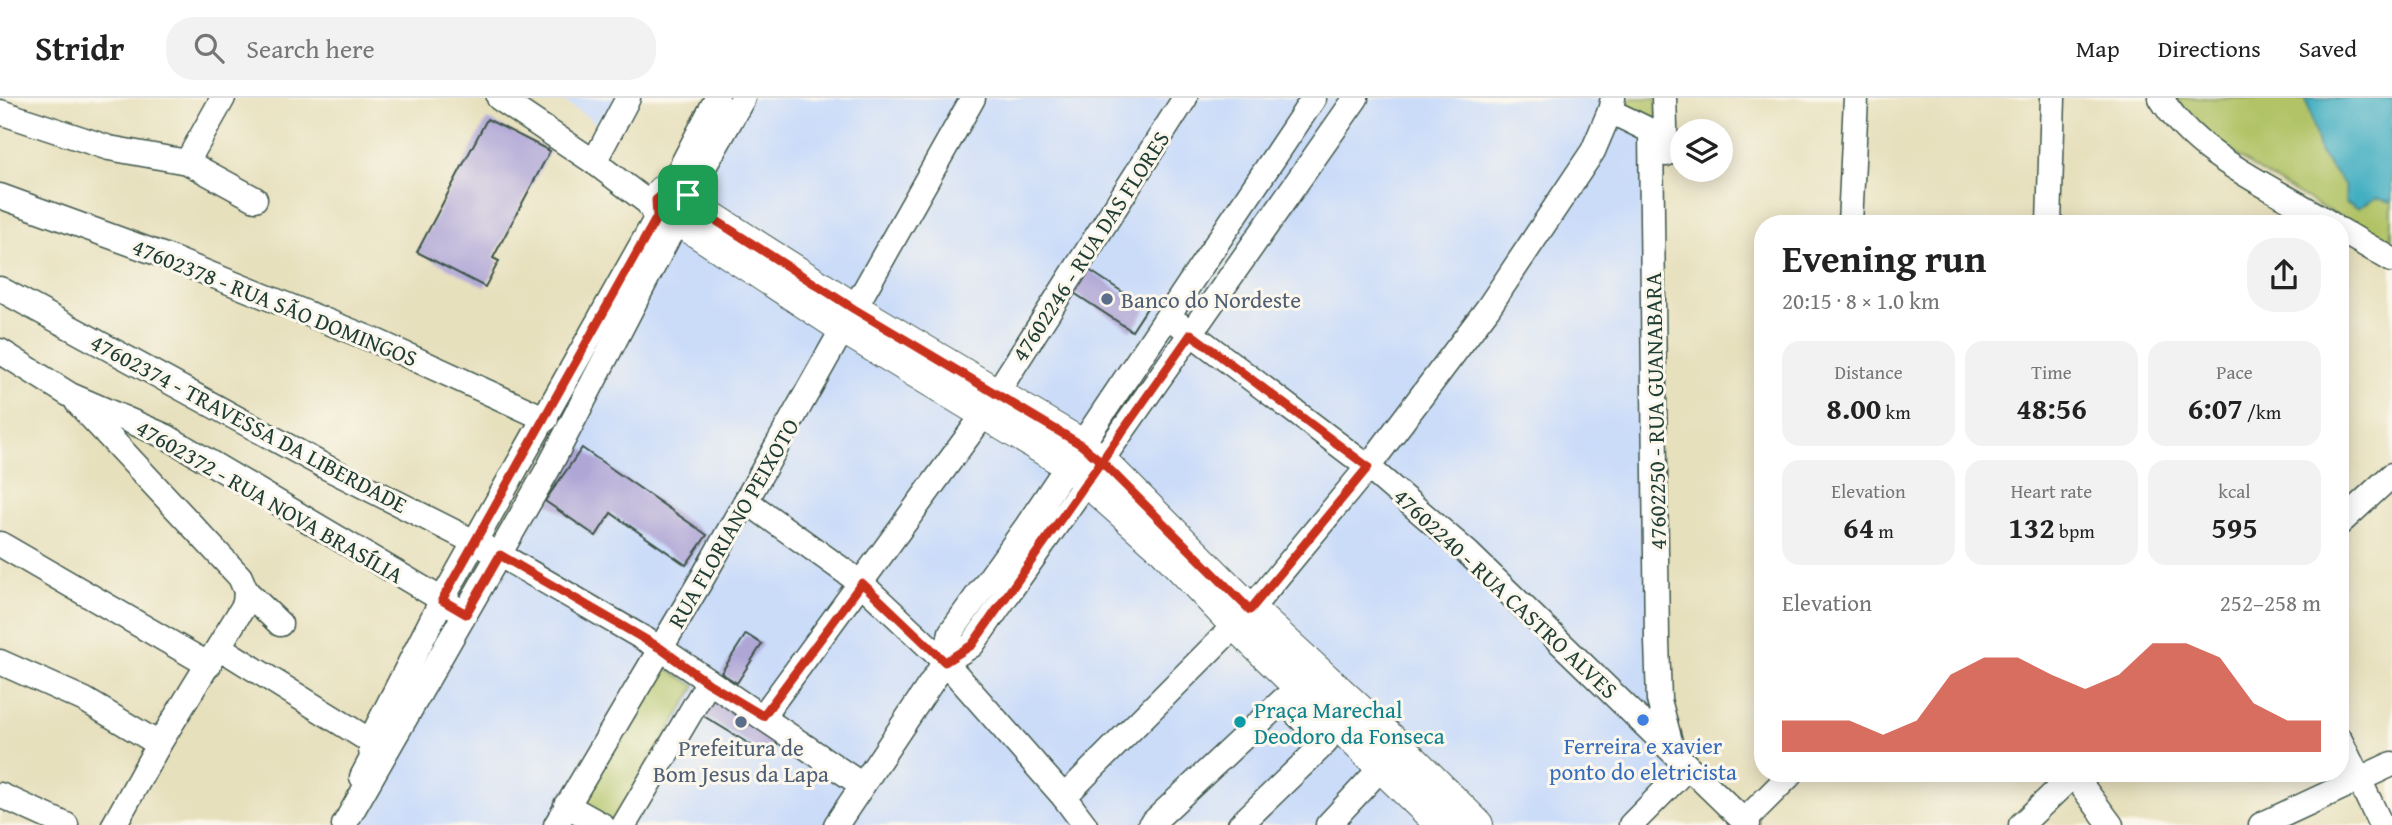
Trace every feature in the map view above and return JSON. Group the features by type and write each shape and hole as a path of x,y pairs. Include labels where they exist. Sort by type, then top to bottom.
{"main road":[{"path":"673,207 1085,462 1242,617 1390,757 1477,825"},
{"path":"1390,757 1442,825"}],"street":[{"path":"187,162 223,98"},
{"path":"499,98 673,207"},
{"path":"522,98 596,157"},
{"path":"596,157 628,98"},
{"path":"334,825 374,754 466,614 548,468 673,207 717,98"},
{"path":"344,825 442,600 673,207 743,98"},
{"name":"RUA FLORIANO PEIXOTO","path":"561,815 746,501 973,98"},
{"name":"47602246 - RUA DAS FLORES","path":"763,716 990,403 1185,98"},
{"path":"1085,462 1168,315 1314,98"},
{"path":"835,825 945,662 951,632 1085,462 1191,334 1356,98"},
{"path":"1664,98 1672,749"},
{"path":"1850,215 1856,98"},
{"path":"2049,215 2053,98"},
{"path":"2161,98 2176,123 2228,165 2285,194 2317,215"},
{"path":"1064,797 1242,617 1368,467 1488,307 1593,151 1612,104"},
{"name":"47602250 - RUA GUANABARA","path":"1612,104 1651,131 1657,653 1659,699 1672,749"},
{"path":"0,112 109,148 187,162 255,199"},
{"name":"47602378 - RUA SÃO DOMINGOS","path":"0,196 165,256 378,342 546,419"},
{"path":"2349,235 2392,260"},
{"name":"47602374 - TRAVESSA DA LIBERDADE","path":"0,289 324,466 500,555 660,648 862,785"},
{"name":"47602240 - RUA CASTRO ALVES","path":"1168,315 1368,467 1468,553 1746,823"},
{"name":"47602372 - RUA NOVA BRASÍLIA","path":"0,351 70,395 167,437 466,614"},
{"path":"70,395 240,577 246,591 280,624"},
{"path":"2349,515 2392,475"},
{"path":"746,501 862,583 945,662 1064,797 1084,825"},
{"path":"0,544 214,656 374,754"},
{"path":"114,825 159,744 245,604 246,591"},
{"path":"0,662 85,700 159,744"},
{"path":"624,825 708,683"},
{"path":"1150,825 1283,700 1325,743 1240,825"},
{"path":"1328,825 1390,757"},
{"path":"2349,759 2381,825"},
{"path":"2262,825 2392,765"},
{"path":"1631,825 1681,775 1691,771"},
{"path":"1638,825 1691,771"},
{"path":"1746,823 1784,782"},
{"path":"2021,825 2066,782"},
{"path":"2080,782 2111,825"},
{"path":"0,795 66,825"},
{"path":"561,815 602,825"}],"shaded area":[{"path":"559,98 622,98 605,129"},
{"path":"743,98 1613,98 1651,131 1659,700 1691,770 1631,825 344,825"}],"green space":[{"path":"1622,98 1656,98 1657,120 1620,106"},
{"path":"2176,98 2392,98 2392,246 2349,222 2349,215 2335,215 2245,162 2195,120"},
{"path":"655,662 696,686 613,825 567,825"}],"water":[{"path":"2306,98 2392,98 2392,202 2376,198 2358,208 2346,203 2345,186 2320,153"}],"building":[{"path":"487,119 550,151 493,258 499,261 485,287 417,252"},
{"name":"Banco do Nordeste","path":"1083,266 1147,308 1132,331 1068,289"},
{"path":"582,448 707,535 686,565 611,513 596,536 545,501"},
{"path":"746,634 762,644 737,683 721,673"},
{"name":"Prefeitura de Bom Jesus da Lapa","path":"712,688 784,732 769,756 697,712"}],"place":[{"name":"Banco do Nordeste","path":"1107,299"},
{"name":"Ferreira e xavier ponto do eletricista","path":"1643,720"},
{"name":"Prefeitura de Bom Jesus da Lapa","path":"741,722"},
{"name":"Praça Marechal Deodoro da Fonseca","path":"1240,722"}],"route":[{"path":"688,195 680,189 670,188 662,192 656,200 654,208 657,217 442,600 466,614 500,555 660,648 708,683 763,716 862,583 945,662 972,645 1103,463 1191,334 1368,467 1250,610 1103,463 1080,444 854,309 692,205 688,195"}]}
